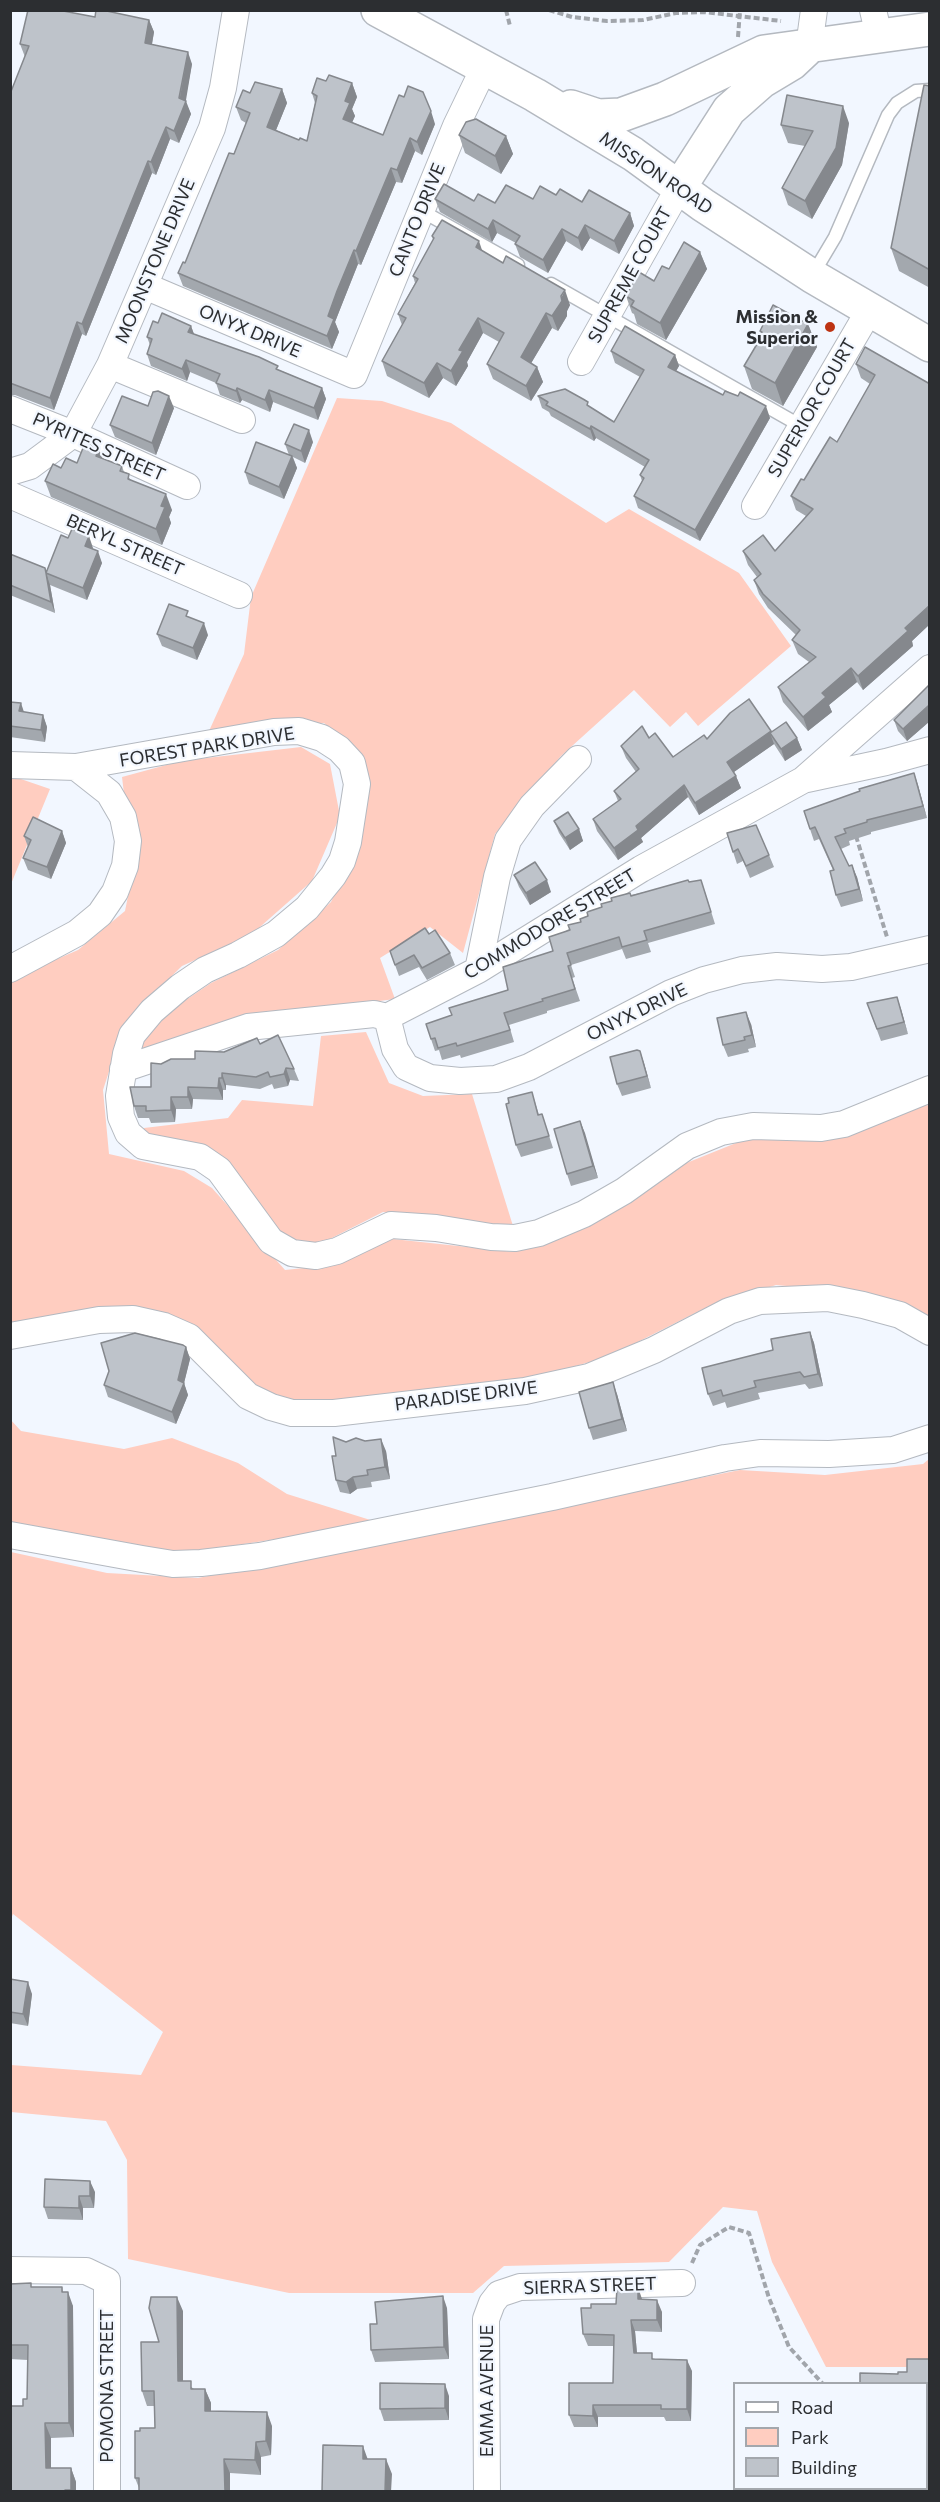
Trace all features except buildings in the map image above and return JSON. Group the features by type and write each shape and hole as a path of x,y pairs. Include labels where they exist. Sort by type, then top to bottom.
{"main road":[{"name":"MISSION ROAD","path":"378,10 535,95 633,154 679,188 812,276 930,345"},
{"path":"535,95 598,116 621,115 665,99 764,52 809,47 876,23 930,28"},
{"path":"679,188 729,110 762,81 792,63 809,47"}],"street":[{"name":"MOONSTONE DRIVE","path":"10,472 30,466 73,434 110,365 212,128 223,88 236,10"},
{"path":"809,47 814,10"},
{"name":"CANTO DRIVE","path":"354,375 420,210 484,68"},
{"name":"SUPREME COURT","path":"581,362 679,188"},
{"name":"ONYX DRIVE","path":"145,286 354,375"},
{"name":"SUPERIOR COURT","path":"755,506 869,311"},
{"path":"110,365 242,420"},
{"name":"PYRITES STREET","path":"10,409 73,434 187,486"},
{"name":"BERYL STREET","path":"10,495 239,595"},
{"name":"COMMODORE STREET","path":"387,1017 478,970 641,869 803,780 930,668"},
{"name":"FOREST PARK DRIVE","path":"10,765 76,767 274,732 299,731 322,738 352,763 357,784 348,842 342,861 307,908 276,934 238,956 205,970 180,987 152,1011 132,1035 119,1096 121,1117 128,1133 143,1146 200,1157 219,1170 271,1241 292,1253 316,1256 338,1251 391,1225 436,1228 491,1237 515,1238 539,1233 584,1214 624,1191 687,1146 721,1132 753,1126 821,1128 843,1124 930,1089"},
{"path":"803,780 930,750"},
{"path":"478,970 497,878 508,840 532,806 578,759"},
{"path":"10,969 77,933 99,914 115,892 125,866 129,842 123,817 110,793 76,767"},
{"name":"ONYX DRIVE","path":"387,1017 395,1049 406,1066 430,1078 460,1081 496,1079 529,1067 671,993 704,980 742,970 777,966 822,969 851,967 930,949"},
{"path":"123,1069 248,1026 374,1014 387,1017"},
{"name":"PARADISE DRIVE","path":"10,1336 99,1320 133,1319 164,1326 189,1337 248,1396 271,1407 292,1413 334,1413 525,1390 589,1377 654,1350 729,1311 760,1301 828,1299 863,1305 900,1315 930,1332"},
{"path":"10,1535 173,1564 201,1563 260,1556 540,1500 725,1458 760,1453 828,1454 893,1450 930,1438"},
{"name":"POMONA STREET","path":"10,2270 86,2271 107,2282 107,2492"},
{"name":"SIERRA STREET","path":"499,2294 520,2287 682,2283"},
{"name":"EMMA AVENUE","path":"487,2492 486,2319 492,2303 499,2294"}],"lane":[{"path":"812,276 835,237 888,115 897,103 916,91 930,90"},
{"path":"420,210 801,426"}],"path":[{"path":"506,10 510,26"},
{"path":"549,10 572,17 607,21 642,20 676,13 704,12 740,13 781,21"},
{"path":"738,44 740,13"},
{"path":"853,827 894,958"},
{"path":"682,2283 700,2245 729,2227 749,2233 769,2298 789,2347 821,2382"}],"green space":[{"path":"337,398 382,401 451,423 606,523 629,509 739,573 791,646 698,726 686,712 670,727 634,690 561,756 495,834 463,953 430,927 380,958 395,999 248,1018 149,1053 138,1046 162,1016 211,983 278,950 331,902 363,830 364,762 324,723 209,731 244,654 251,597"},
{"path":"301,747 330,764 340,816 312,881 252,934 182,966 125,1022 103,1090 109,1154 184,1171 212,1188 285,1270 332,1265 393,1239 514,1252 580,1230 674,1168 746,1139 901,1108 929,1105 929,1320 850,1292 776,1285 701,1310 610,1356 531,1379 310,1405 253,1387 167,1314 11,1328 10,982 18,976 78,950 125,911 137,852 126,810 122,777 181,761"},
{"path":"15,777 50,789 11,884 10,778"},
{"path":"366,1032 389,1083 423,1096 472,1094 513,1226 383,1212 316,1246 280,1235 221,1159 144,1135 144,1128 228,1118 242,1100 313,1106 321,1036"},
{"path":"10,1419 21,1431 124,1449 172,1438 238,1463 287,1494 380,1523 179,1554 11,1525"},
{"path":"929,1459 929,2367 826,2367 772,2262 757,2211 723,2207 669,2262 504,2266 473,2293 289,2293 128,2259 127,2160 106,2121 11,2112 11,2065 141,2075 163,2032 13,1914 11,1919 11,1552 107,1573 198,1578 740,1470 825,1475 923,1464"}],"place":[{"name":"Mission & Superior","path":"830,327"}]}
